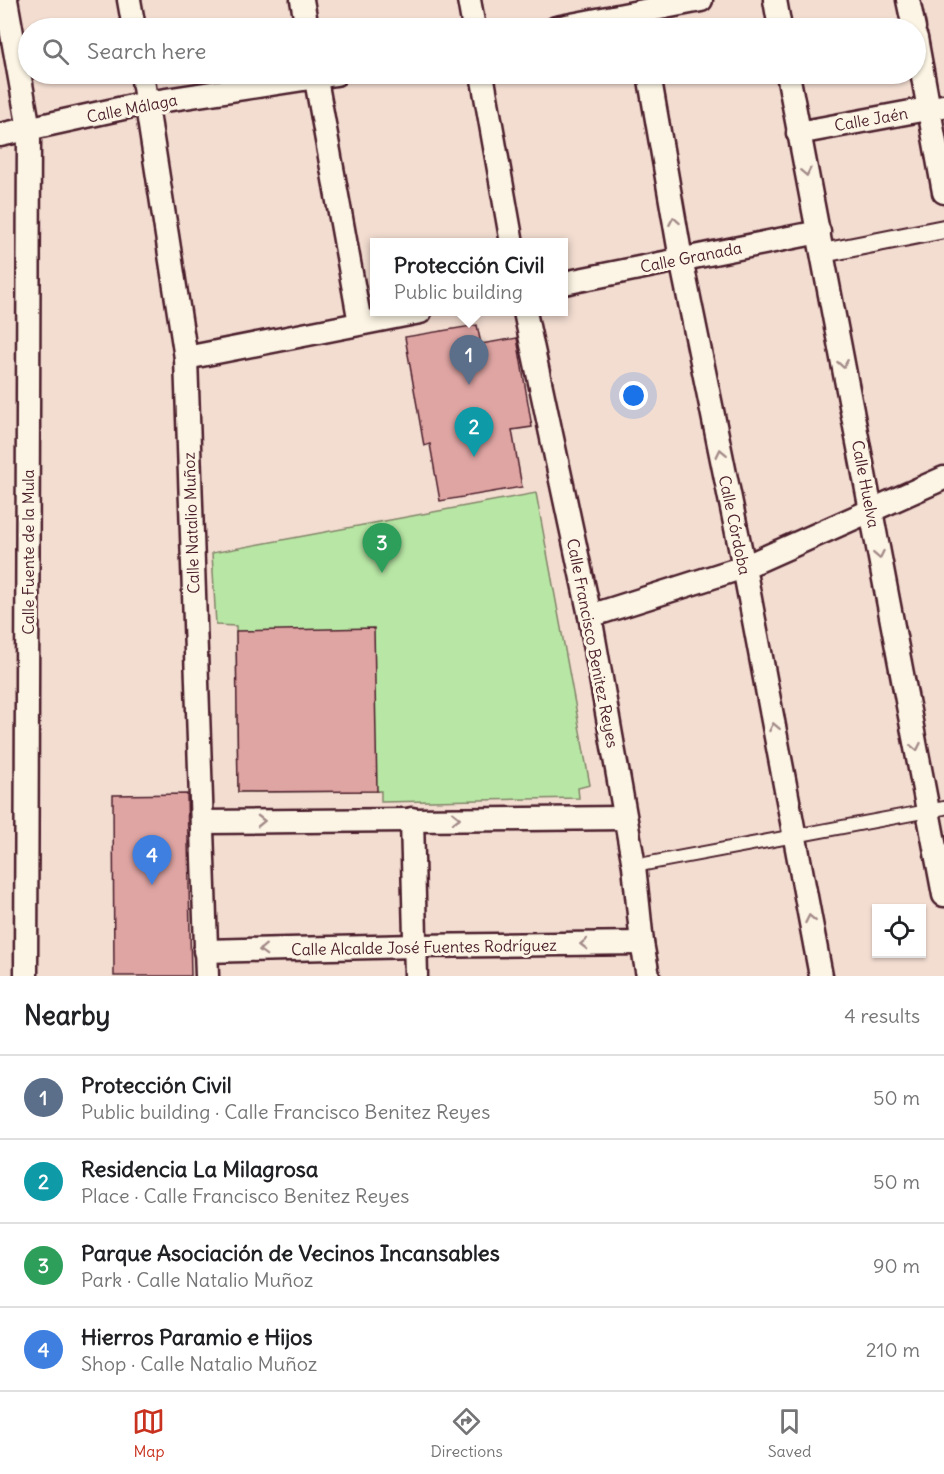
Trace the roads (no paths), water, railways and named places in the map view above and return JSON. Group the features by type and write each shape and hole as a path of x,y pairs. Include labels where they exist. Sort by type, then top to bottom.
{"street":[{"name":"Calle Fuente de la Mula","path":"6,0 18,67"},
{"path":"129,0 132,18"},
{"path":"302,0 306,18"},
{"path":"469,0 472,18"},
{"path":"611,18 701,0"},
{"path":"775,0 778,18"},
{"path":"908,0 912,18"},
{"path":"926,72 937,107 944,192"},
{"name":"Calle Fuente de la Mula","path":"21,84 29,129 26,976"},
{"name":"Calle Natalio Muñoz","path":"143,84 186,358 207,976"},
{"name":"Calle Málaga","path":"0,135 146,103 265,84"},
{"path":"323,84 360,323"},
{"path":"484,84 511,238"},
{"name":"Calle Córdoba","path":"651,84 681,259 744,567 821,976"},
{"name":"Calle Huelva","path":"790,84 870,511 936,809 944,895"},
{"name":"Calle Jaén","path":"798,133 937,107"},
{"name":"Calle Granada","path":"568,282 681,259 944,229"},
{"path":"186,358 398,316"},
{"name":"Calle Francisco Benitez Reyes","path":"526,316 590,616 634,866 642,944 648,976"},
{"path":"590,616 744,567 944,478"},
{"path":"202,822 625,818"},
{"path":"412,819 416,976"},
{"name":"Calle Alcalde José Fuentes Rodríguez","path":"205,951 642,944"}],"lane":[{"path":"634,866 936,809"}],"place":[{"name":"Protección Civil","path":"469,385"},
{"name":"Residencia La Milagrosa","path":"474,457"},
{"name":"Parque Asociación de Vecinos Incansables","path":"382,573"},
{"name":"Hierros Paramio e Hijos","path":"152,885"}]}
